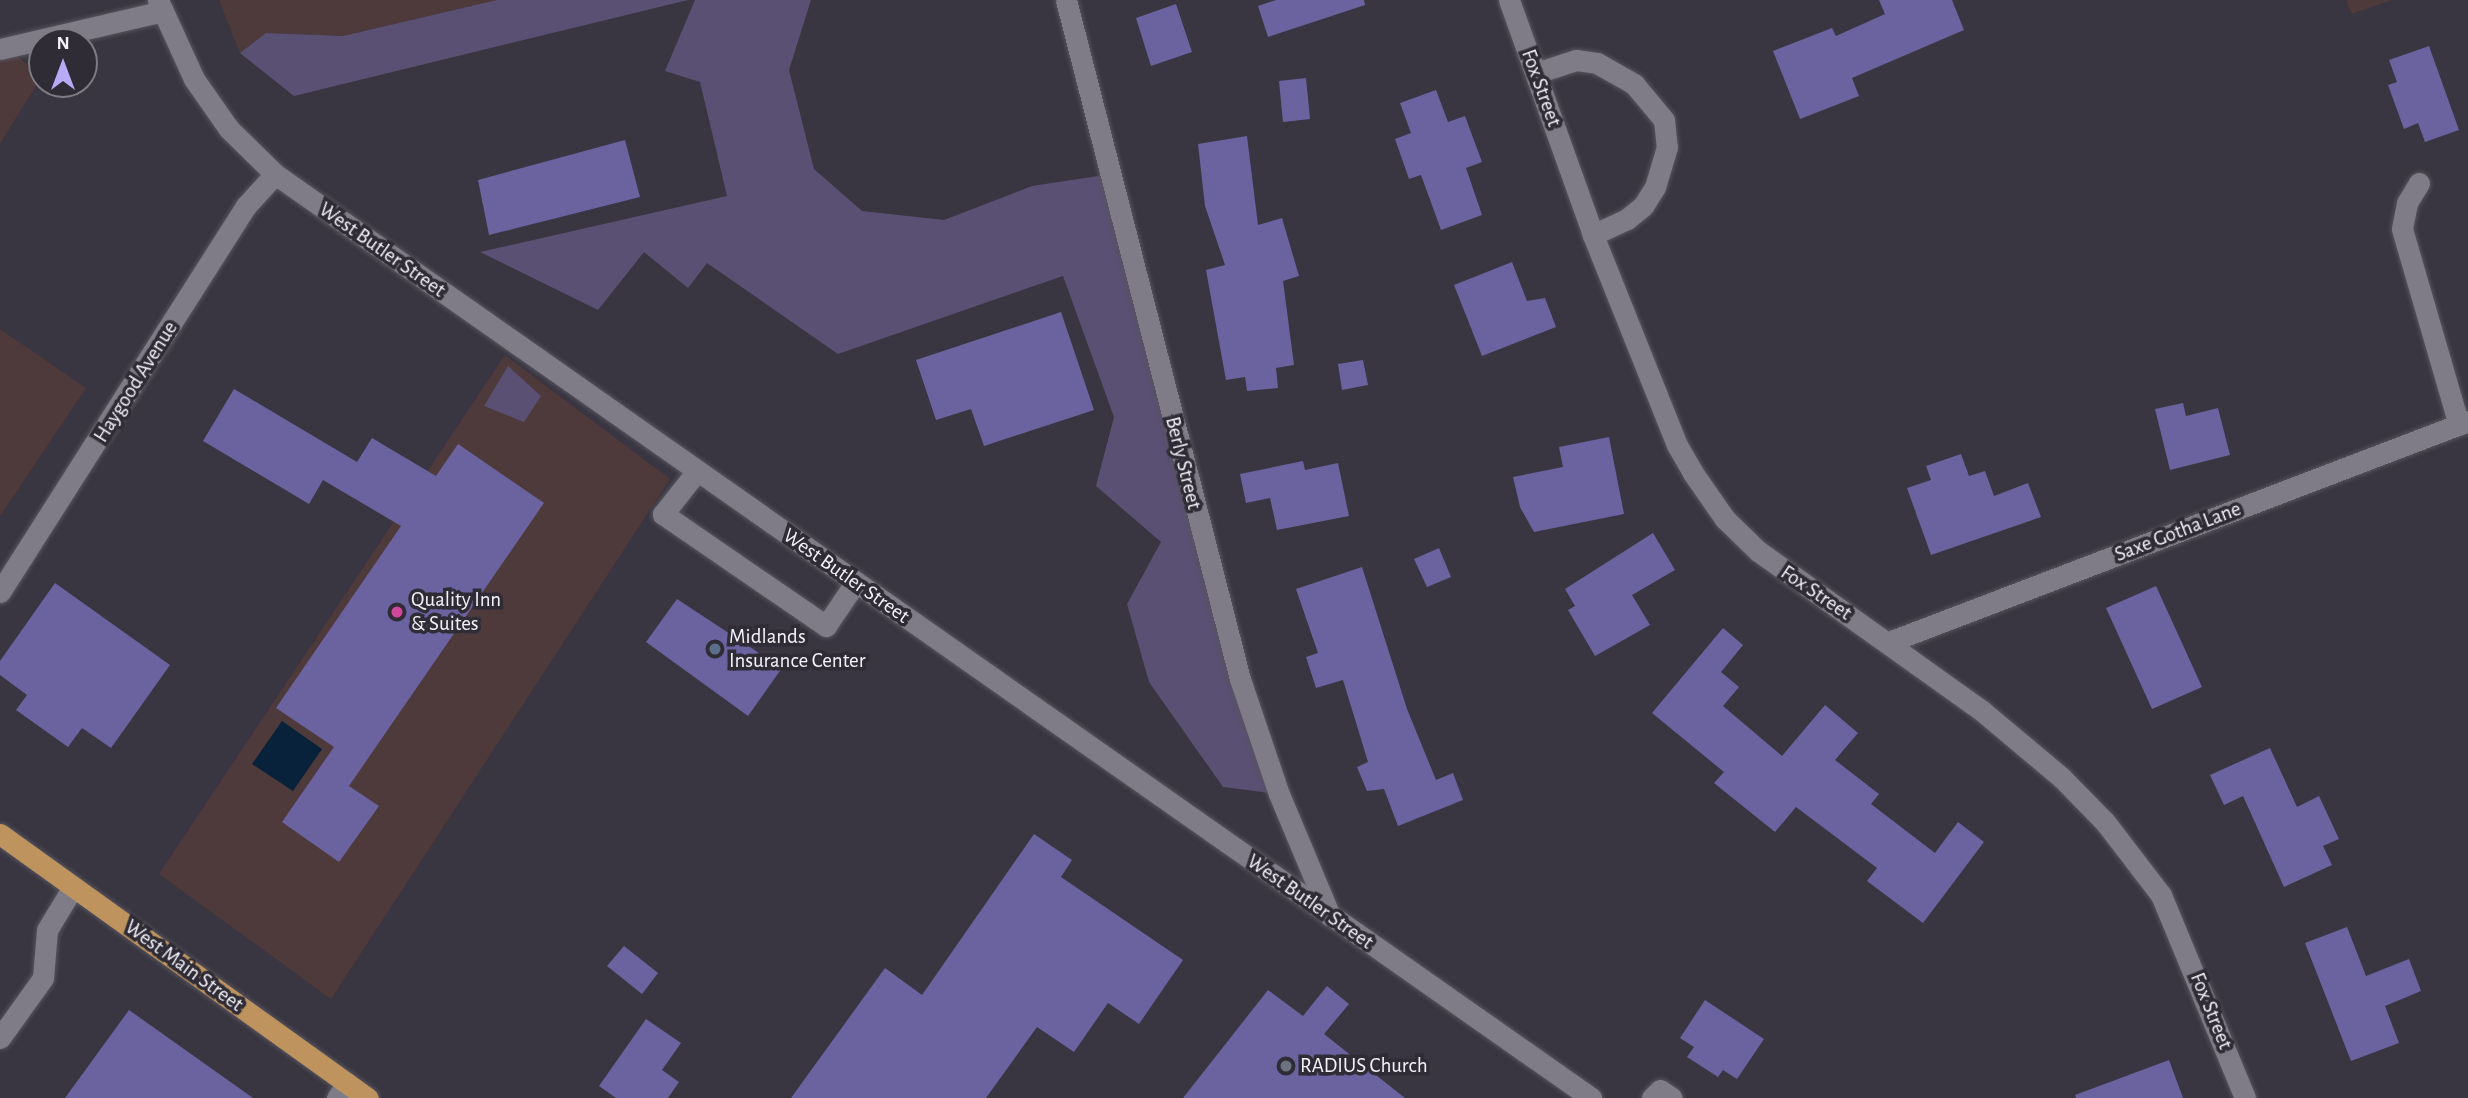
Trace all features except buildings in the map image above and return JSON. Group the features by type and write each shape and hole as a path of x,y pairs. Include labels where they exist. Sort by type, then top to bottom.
{"main road":[{"name":"West Main Street","path":"0,834 342,1091 368,1098"}],"street":[{"name":"Berly Street","path":"1066,0 1240,679 1279,794 1330,916"},
{"name":"Fox Street","path":"1509,0 1593,235 1676,446 1725,519 1789,576 1889,642 2062,778 2144,869 2195,970 2245,1098"},
{"name":"West Butler Street","path":"161,6 194,79 229,129 275,174 1584,1096"},
{"path":"0,50 161,6"},
{"path":"1536,73 1576,60 1597,63 1634,84 1664,120 1667,148 1655,187 1643,206 1627,219 1593,235"},
{"name":"Haygood Avenue","path":"0,592 246,206 275,174"},
{"path":"2420,183 2407,203 2402,229 2463,423"},
{"name":"Saxe Gotha Lane","path":"1889,642 2463,423"},
{"path":"697,471 663,514 826,626 855,583"},
{"path":"0,1038 43,978 47,930 73,887"},
{"path":"1652,1098 1660,1090 1672,1098"}],"shaded area":[{"path":"219,0 497,0 343,36 266,33 240,53"},
{"path":"497,0 688,0 294,96 240,53 266,33 343,36"},
{"path":"695,0 811,0 789,70 814,169 862,211 944,220 1032,186 1111,174 1279,794 1223,787 1149,682 1127,604 1161,542 1096,486 1114,417 1063,276 838,354 707,263 688,288 644,252 598,310 480,252 727,196 700,82 665,71"},
{"path":"2346,0 2392,0 2351,14"},
{"path":"0,43 28,65 28,98 0,144"},
{"path":"0,329 86,388 0,516"},
{"path":"505,355 670,479 331,999 159,874"},
{"path":"508,366 541,396 524,422 484,406"}],"water":[{"path":"282,721 322,749 293,791 252,764"}],"place":[{"name":"Quality Inn & Suites","path":"397,612"},
{"name":"Midlands Insurance Center","path":"715,649"},
{"name":"RADIUS Church","path":"1286,1066"}]}
